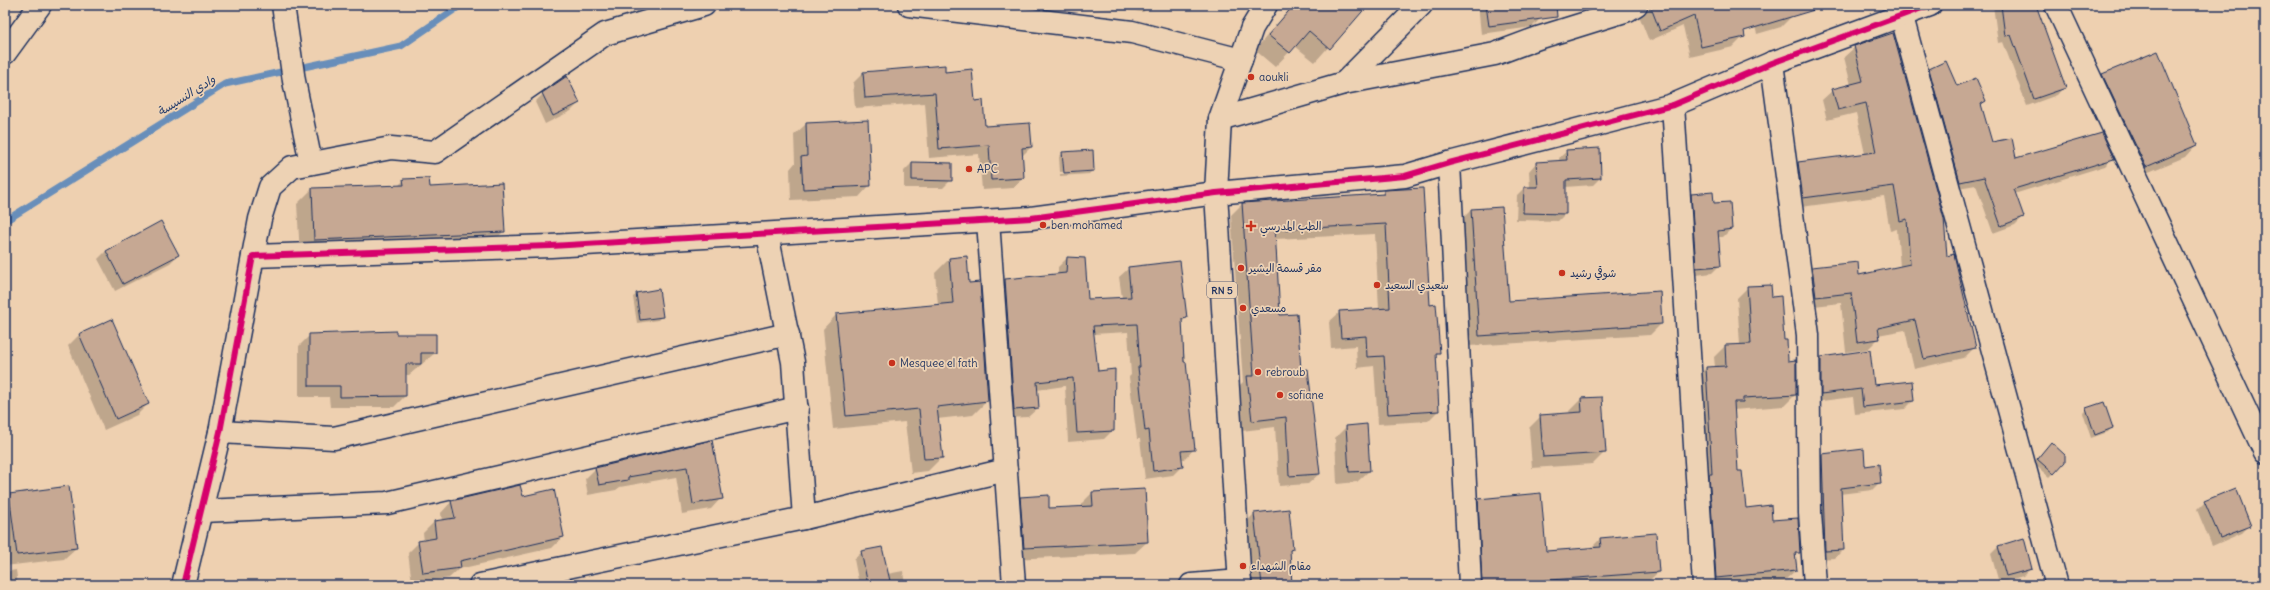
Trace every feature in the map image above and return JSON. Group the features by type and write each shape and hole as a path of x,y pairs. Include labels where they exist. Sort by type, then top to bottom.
{"street":[{"path":"5,53 40,5"},
{"path":"282,5 294,81 311,163"},
{"path":"183,585 220,432 260,219 270,188 292,168 311,163 392,148 435,152 605,34 704,5"},
{"path":"909,5 1132,32 1241,60"},
{"name":"RN 5","path":"1240,583 1216,193 1220,119 1252,28 1266,5"},
{"path":"1344,83 1421,5"},
{"path":"253,256 551,246 988,221 1031,218 1216,193 1405,176 1449,163 1673,105 1772,63 1902,17 1930,5"},
{"path":"2056,5 2265,452"},
{"path":"1220,119 1344,83 1495,54 1630,7"},
{"path":"1902,17 2056,582"},
{"path":"1772,63 1808,335 1810,513 1815,585"},
{"path":"1673,105 1704,585"},
{"path":"1449,163 1470,585"},
{"path":"988,221 1014,585"},
{"path":"767,234 793,362 804,518"},
{"path":"220,432 334,438 788,334"},
{"path":"202,511 387,503 796,408"},
{"path":"480,585 804,518 1006,470"},
{"path":"1190,585 1240,583"}],"building":[{"path":"1294,5 1368,5 1330,49 1309,31 1290,53 1268,35"},
{"path":"1486,5 1556,5 1557,17 1489,26"},
{"path":"1650,5 1814,5 1814,10 1744,31 1745,37 1701,47 1694,16 1660,31"},
{"path":"2001,5 2036,5 2066,88 2034,99 2011,35 2005,36"},
{"path":"1893,33 1944,219 1947,256 1954,254 1976,348 1924,359 1915,320 1878,328 1880,339 1857,342 1851,293 1816,297 1812,267 1858,262 1859,275 1910,264 1907,219 1900,221 1894,186 1803,198 1798,162 1876,152 1866,103 1838,110 1832,89 1863,81 1854,46"},
{"path":"2158,51 2197,145 2146,167 2102,74"},
{"path":"1946,61 1957,86 1976,78 1986,101 1981,104 1992,142 2012,138 2016,158 2102,133 2114,159 2014,189 2024,217 2001,226 1984,177 1960,182 1929,69"},
{"path":"945,65 945,72 972,69 975,101 983,100 985,126 1030,123 1032,147 1022,148 1024,178 991,180 989,145 939,149 935,93 865,98 863,72"},
{"path":"567,76 580,103 553,116 542,93"},
{"path":"868,120 871,186 803,189 801,157 807,156 806,123"},
{"path":"1600,148 1601,178 1566,180 1566,214 1523,213 1524,187 1538,187 1536,162 1567,160 1566,150"},
{"path":"1093,150 1094,171 1064,173 1062,152"},
{"path":"912,162 952,163 952,181 912,180"},
{"path":"429,178 430,187 502,183 505,232 314,240 312,188 404,185 403,179"},
{"path":"1423,188 1430,305 1436,304 1440,353 1436,353 1439,411 1388,414 1384,356 1367,357 1366,336 1341,338 1339,311 1390,308 1386,224 1275,230 1280,315 1297,314 1301,370 1308,369 1320,474 1289,476 1286,417 1252,421 1247,376 1254,376 1242,203 1384,194 1384,190"},
{"path":"1713,192 1714,203 1730,202 1732,229 1718,231 1721,266 1696,268 1691,194"},
{"path":"1502,207 1509,301 1660,291 1662,324 1479,336 1471,209"},
{"path":"161,221 179,255 123,284 106,251"},
{"path":"967,256 969,283 980,282 988,401 937,407 943,458 924,459 919,409 846,416 836,314 953,303 949,258"},
{"path":"1067,257 1085,258 1088,299 1131,297 1128,267 1180,261 1187,318 1182,319 1184,362 1186,362 1195,450 1181,451 1183,467 1153,471 1149,430 1145,431 1138,367 1140,367 1137,324 1093,326 1098,371 1115,369 1114,431 1077,433 1073,378 1037,382 1039,408 1014,410 1005,279 1066,273"},
{"path":"1771,285 1772,297 1781,296 1784,340 1787,340 1788,361 1796,360 1796,395 1743,398 1743,402 1734,402 1738,471 1742,471 1746,508 1771,505 1772,520 1798,518 1800,553 1795,553 1797,570 1716,578 1709,474 1712,474 1706,367 1726,366 1725,345 1751,344 1747,286"},
{"path":"659,289 663,317 640,320 636,293"},
{"path":"112,319 149,404 116,419 79,334"},
{"path":"396,331 396,334 436,334 436,353 421,353 421,364 406,364 406,396 340,397 340,386 309,386 309,334"},
{"path":"1870,350 1874,385 1912,381 1914,401 1863,407 1861,389 1821,394 1821,357"},
{"path":"1602,397 1606,453 1543,457 1540,415 1582,412 1581,398"},
{"path":"2104,402 2113,428 2095,435 2086,408"},
{"path":"1367,424 1370,471 1349,472 1346,426"},
{"path":"712,440 723,499 693,504 687,467 628,477 628,480 599,485 595,468"},
{"path":"2051,442 2065,455 2065,462 2054,474 2037,459"},
{"path":"1864,449 1865,466 1879,464 1881,483 1841,488 1844,550 1825,551 1822,454"},
{"path":"520,485 523,496 554,489 564,537 460,561 461,568 423,573 418,541 436,538 434,521 455,518 451,501"},
{"path":"69,486 77,548 17,555 9,494"},
{"path":"2236,488 2251,526 2220,538 2204,501"},
{"path":"1145,489 1148,542 1024,548 1020,497 1049,495 1049,508 1093,506 1092,492"},
{"path":"1541,493 1546,551 1601,547 1600,538 1656,533 1659,572 1482,585 1478,499"},
{"path":"1289,509 1293,549 1290,550 1292,585 1262,585 1254,513"},
{"path":"2024,538 2032,569 2006,576 1998,546"},
{"path":"882,547 891,585 868,585 861,551"}],"waterway":[{"name":"وادي النسيسة","path":"5,221 225,84 401,46 461,5"}],"cycle path":[{"path":"183,585 220,432 253,256 551,246 1031,218 1216,193 1405,176 1449,163 1673,105 1772,63 1930,5"}],"place":[{"name":"aoukli","path":"1251,77"},
{"name":"APC","path":"969,169"},
{"name":"ben mohamed","path":"1043,225"},
{"name":"الطب المدرسي","path":"1251,226"},
{"name":"مقر قسمة اليشير","path":"1241,268"},
{"name":"شوقي رشيد","path":"1562,273"},
{"name":"سعيدي السعيد","path":"1377,285"},
{"name":"مسعدي","path":"1243,308"},
{"name":"Mesquee el fath","path":"892,363"},
{"name":"rebroub","path":"1258,372"},
{"name":"sofiane","path":"1280,395"},
{"name":"مقام الشهداء","path":"1243,566"}]}
